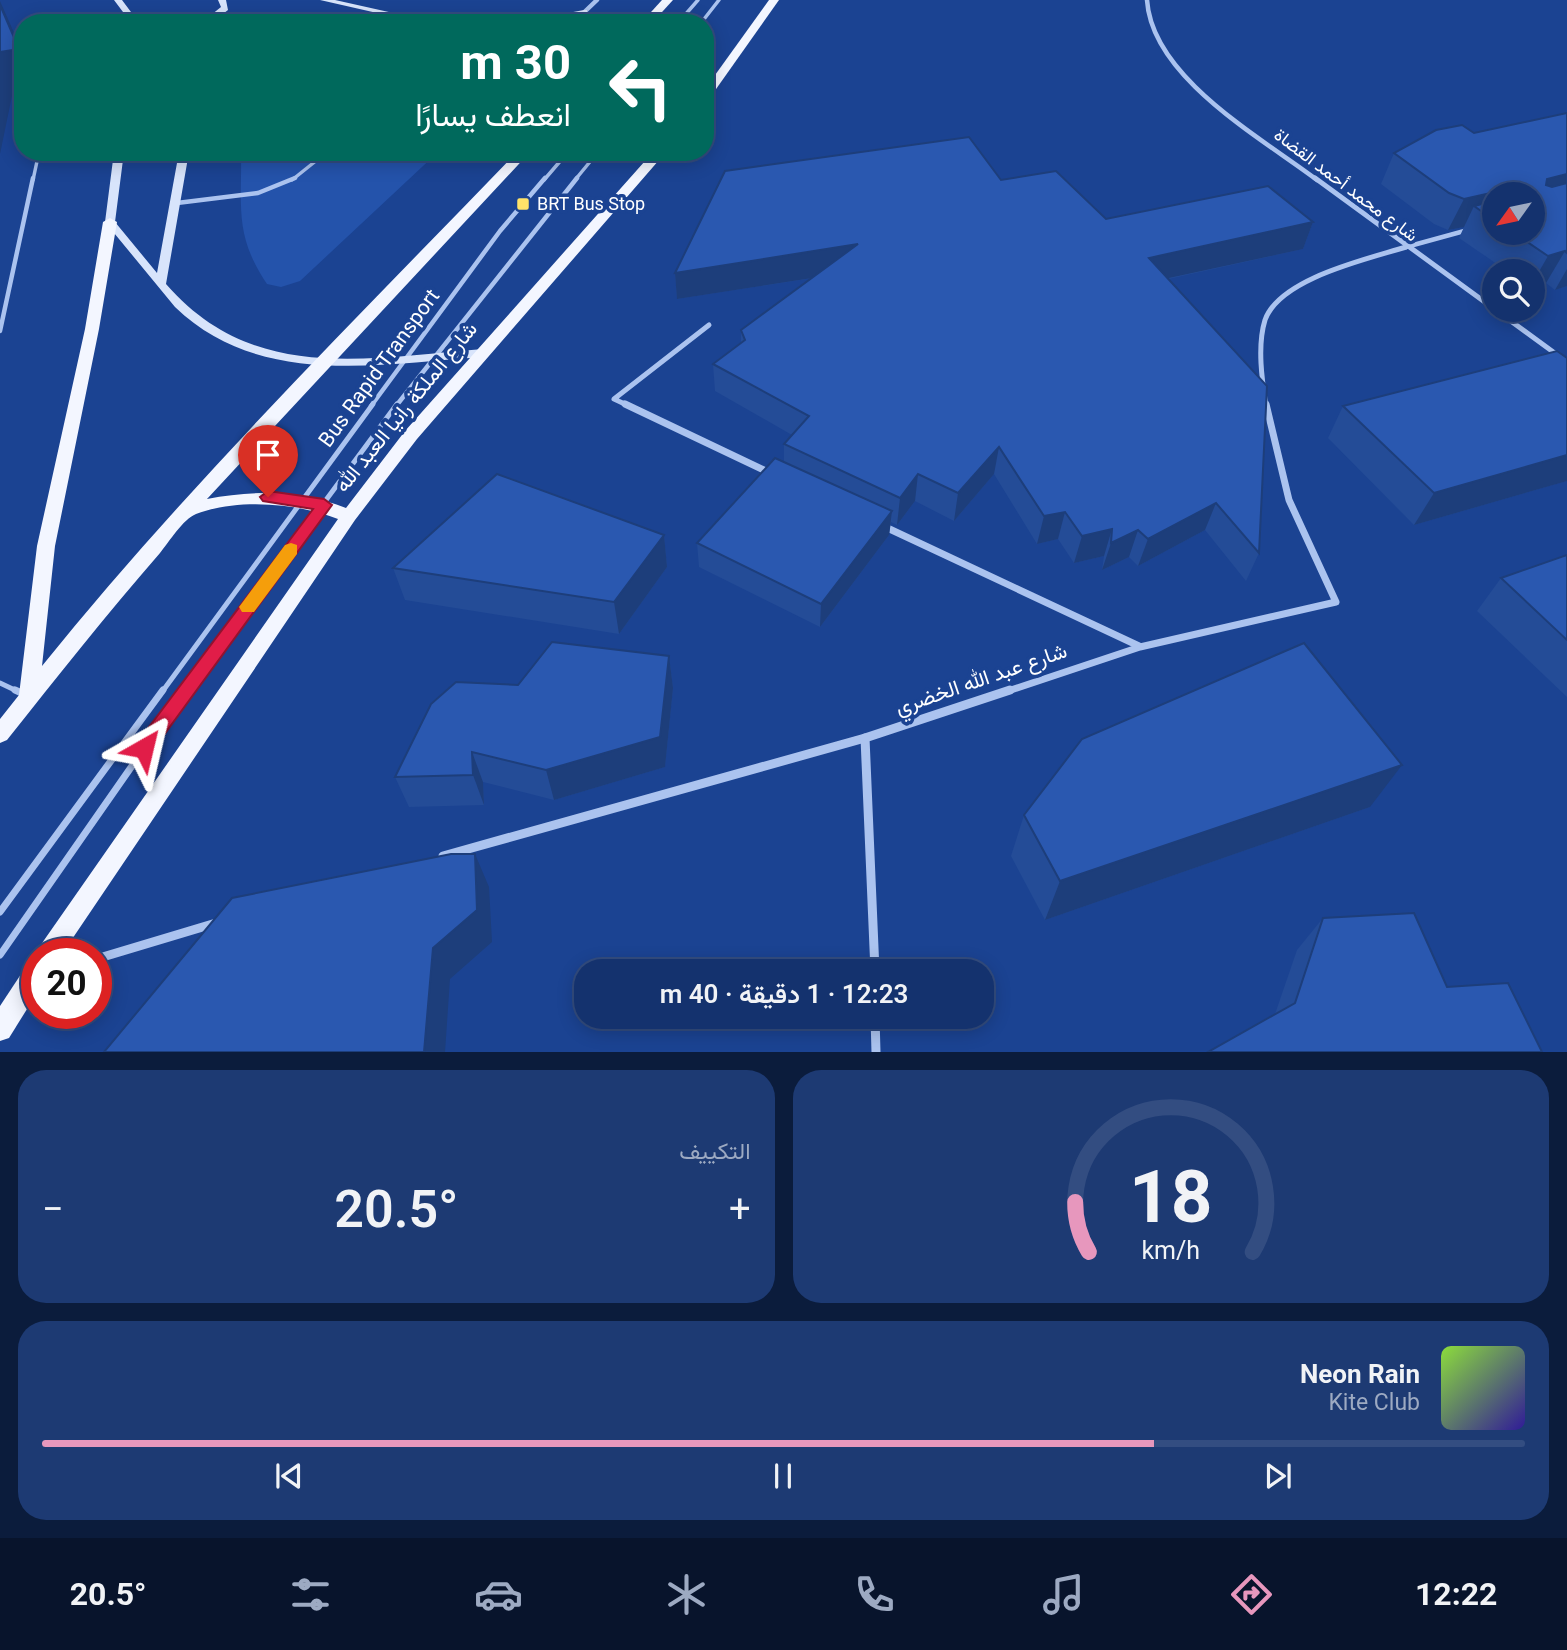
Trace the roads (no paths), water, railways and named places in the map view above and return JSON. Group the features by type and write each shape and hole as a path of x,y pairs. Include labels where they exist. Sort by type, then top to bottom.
{"main road":[{"path":"655,14 668,0"},
{"path":"714,84 774,0"},
{"path":"0,734 190,509 321,365 515,161"},
{"name":"شارع الملكة رانيا العبد الله","path":"59,938 349,516 411,435 652,161"},
{"path":"29,697 46,545 92,329 110,222"},
{"path":"190,509 242,499 304,500 349,516"},
{"path":"0,1029 21,997"}],"street":[{"path":"217,14 225,8 222,0"},
{"path":"324,0 391,14"},
{"path":"572,14 584,12 597,0"},
{"name":"شارع محمد أحمد القضاة","path":"1147,0 1153,33 1175,68 1244,126 1406,247 1567,362"},
{"path":"118,161 110,222 161,283 206,328 261,353 321,365 482,353"},
{"path":"161,283 183,161"},
{"name":"شارع عبد الله الخضري","path":"427,861 865,738 1140,647 1336,602 1288,497 1276,451 1267,406 1261,345 1264,317 1275,303 1296,289 1406,247"},
{"path":"709,325 614,399 777,476"},
{"path":"877,523 1140,647"},
{"path":"865,738 874,959"},
{"path":"112,954 229,920"},
{"path":"875,1029 876,1052"}],"lane":[{"path":"686,14 698,0"},
{"path":"708,14 719,0"},
{"path":"0,331 37,161"},
{"path":"177,203 267,193 292,181 319,161"},
{"name":"Bus Rapid Transport","path":"0,912 500,231 560,161"},
{"name":"Bus Rapid Transport","path":"0,956 111,793 435,355 590,161"},
{"path":"1406,247 1476,228"},
{"path":"0,683 29,697"}],"place":[{"name":"BRT Bus Stop","path":"523,204"}]}
